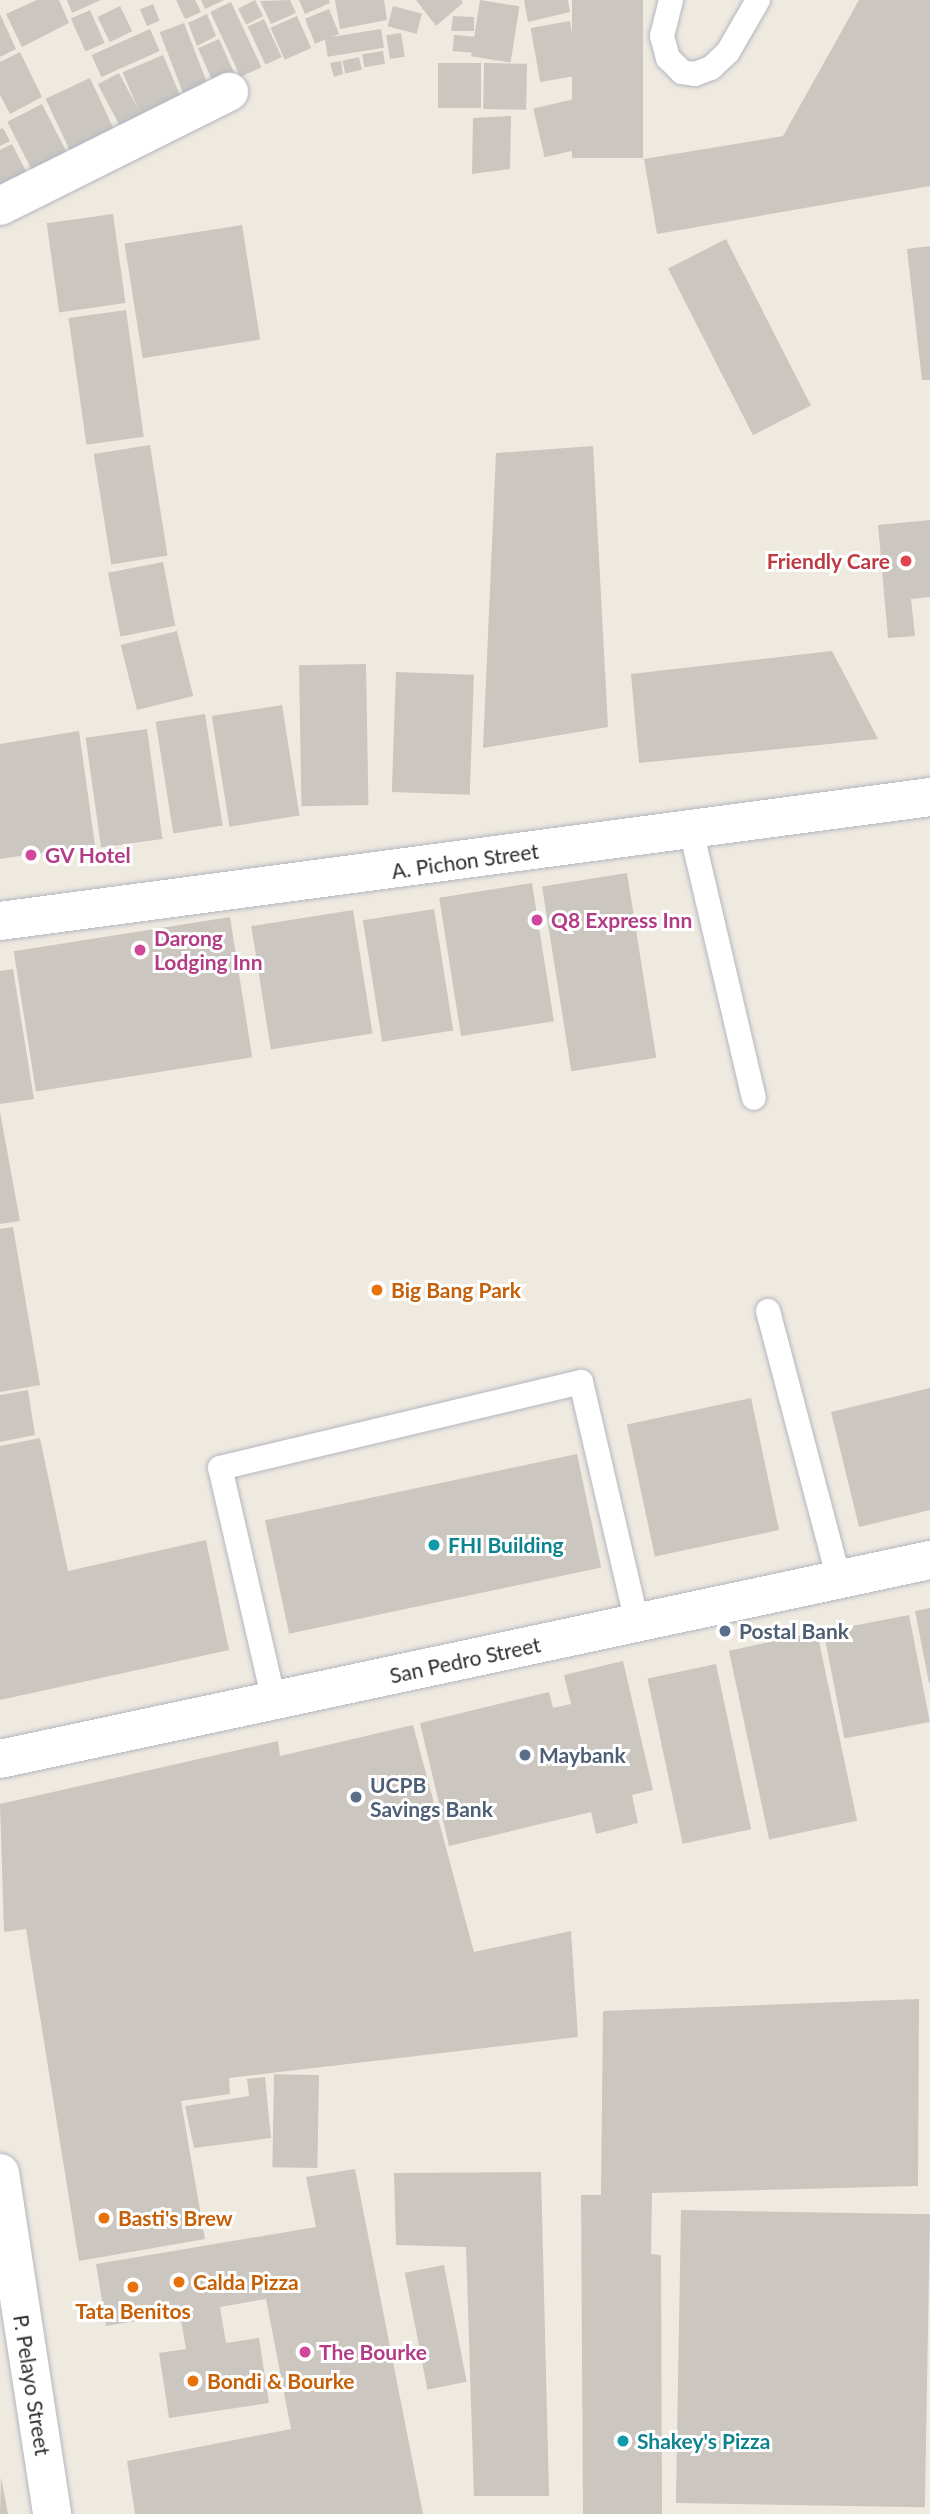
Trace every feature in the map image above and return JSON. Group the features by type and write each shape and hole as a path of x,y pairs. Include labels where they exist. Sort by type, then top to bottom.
{"main road":[{"path":"0,206 229,92"},
{"name":"A. Pichon Street","path":"0,921 930,797"},
{"name":"San Pedro Street","path":"0,1759 930,1560"},
{"name":"P. Pelayo Street","path":"0,2173 9,2299 52,2514"}],"lane":[{"path":"671,0 662,36 668,58 682,72 695,74 711,68 727,52 758,0"},
{"path":"691,830 754,1098"},
{"path":"768,1311 839,1580"},
{"path":"274,1701 220,1468 580,1382 637,1623"}],"building":[{"path":"37,0 59,0 69,23 22,47 6,14"},
{"path":"67,0 101,0 72,13"},
{"path":"176,0 195,0 201,12 185,19"},
{"path":"201,0 224,0 205,9"},
{"path":"255,0 263,16 246,25 238,9"},
{"path":"290,0 296,13 271,24 260,1"},
{"path":"299,0 329,0 330,3 305,14"},
{"path":"335,0 384,0 387,20 340,29"},
{"path":"416,0 461,0 463,3 436,26"},
{"path":"480,0 520,6 511,63 471,56"},
{"path":"524,0 568,0 570,12 528,22"},
{"path":"572,0 643,0 643,158 572,158"},
{"path":"859,0 930,0 930,186 657,234 644,159 783,136"},
{"path":"231,2 261,67 241,77 210,12"},
{"path":"153,4 160,21 147,26 140,9"},
{"path":"120,6 132,31 110,42 98,17"},
{"path":"393,6 422,14 417,34 388,26"},
{"path":"329,9 339,34 315,44 305,19"},
{"path":"90,10 105,43 85,51 71,19"},
{"path":"0,14 16,49 0,57"},
{"path":"207,14 216,36 197,46 188,23"},
{"path":"297,16 311,48 285,60 271,28"},
{"path":"453,16 474,17 474,31 451,31"},
{"path":"264,19 282,57 265,65 248,27"},
{"path":"570,21 580,75 540,82 531,28"},
{"path":"184,23 211,92 186,101 160,32"},
{"path":"150,29 160,51 101,77 92,55"},
{"path":"381,29 384,48 328,57 325,38"},
{"path":"401,33 405,57 390,59 386,35"},
{"path":"454,35 475,37 474,53 453,51"},
{"path":"219,39 237,80 216,89 198,48"},
{"path":"383,51 385,64 364,67 362,54"},
{"path":"20,52 42,97 10,114 0,95 0,62"},
{"path":"163,55 186,108 145,126 122,72"},
{"path":"359,57 362,70 345,73 342,61"},
{"path":"341,61 343,74 334,77 330,63"},
{"path":"438,63 481,63 481,108 438,108"},
{"path":"484,63 527,64 526,110 483,109"},
{"path":"119,73 143,119 122,130 98,84"},
{"path":"90,78 119,140 74,160 46,99"},
{"path":"583,97 594,146 545,157 533,108"},
{"path":"42,104 71,161 36,179 7,122"},
{"path":"511,116 510,169 472,174 473,118"},
{"path":"3,128 10,141 0,146 0,129"},
{"path":"12,144 31,181 0,196 0,150"},
{"path":"113,214 126,303 59,312 47,223"},
{"path":"242,225 260,340 143,358 124,244"},
{"path":"726,239 811,406 753,435 668,269"},
{"path":"930,246 930,380 922,380 907,249"},
{"path":"126,310 144,437 86,445 69,318"},
{"path":"150,445 168,556 111,565 94,454"},
{"path":"593,446 608,727 483,748 496,453"},
{"name":"Friendly Care","path":"930,520 930,597 911,599 915,636 888,638 878,525"},
{"path":"163,562 175,626 120,636 108,573"},
{"path":"177,631 193,696 137,710 121,645"},
{"path":"832,651 878,739 639,763 631,674"},
{"path":"366,664 368,805 301,806 299,665"},
{"path":"396,672 474,675 470,795 392,792"},
{"path":"282,705 300,816 229,827 212,716"},
{"path":"205,714 223,826 173,833 156,722"},
{"path":"147,729 162,839 101,848 86,738"},
{"path":"79,731 95,845 0,859 0,744"},
{"path":"627,873 656,1058 571,1071 542,886"},
{"path":"532,883 554,1021 461,1036 439,898"},
{"path":"434,909 453,1030 382,1042 363,920"},
{"path":"353,910 373,1033 271,1050 251,926"},
{"path":"230,917 252,1057 36,1092 14,951"},
{"path":"13,969 34,1099 0,1104 0,971"},
{"path":"0,1112 20,1221 0,1224"},
{"path":"13,1227 40,1385 0,1392 0,1229"},
{"path":"930,1388 930,1510 859,1527 831,1412"},
{"path":"28,1390 35,1435 0,1442 0,1395"},
{"path":"751,1398 779,1530 655,1556 627,1424"},
{"path":"40,1438 68,1571 206,1540 229,1650 0,1700 0,1446"},
{"name":"FHI Building","path":"577,1454 601,1567 289,1634 265,1520"},
{"path":"930,1608 930,1683 929,1683 915,1611"},
{"path":"909,1615 930,1722 844,1739 824,1632"},
{"path":"817,1632 857,1821 769,1839 729,1651"},
{"path":"623,1661 653,1790 632,1795 638,1823 596,1834 591,1812 449,1846 420,1723 549,1692 553,1708 571,1704 564,1675"},
{"path":"716,1664 751,1829 683,1844 648,1679"},
{"path":"413,1725 474,1952 571,1931 578,2037 229,2078 230,2094 181,2101 205,2239 79,2261 26,1929 4,1932 0,1804 278,1741 280,1756"},
{"path":"919,1999 918,2186 652,2193 651,2254 661,2255 662,2514 583,2514 581,2195 601,2195 603,2011"},
{"path":"274,2074 319,2075 317,2168 272,2167"},
{"path":"265,2077 271,2138 194,2148 185,2106 249,2096 247,2079"},
{"path":"355,2169 423,2514 135,2514 127,2461 291,2429 266,2299 220,2307 226,2343 259,2338 269,2403 169,2418 159,2353 186,2349 180,2314 106,2326 96,2264 316,2227 306,2177"},
{"path":"541,2172 549,2496 474,2496 466,2247 396,2245 394,2173"},
{"path":"681,2210 930,2214 925,2507 676,2503"},
{"path":"444,2265 467,2382 427,2389 405,2273"},
{"path":"1,2477 8,2514 0,2514"}],"place":[{"name":"Friendly Care","path":"906,561"},
{"name":"GV Hotel","path":"31,855"},
{"name":"Q8 Express Inn","path":"537,920"},
{"name":"Darong Lodging Inn","path":"140,950"},
{"name":"Big Bang Park","path":"377,1290"},
{"name":"FHI Building","path":"434,1545"},
{"name":"Postal Bank","path":"725,1631"},
{"name":"Maybank","path":"525,1755"},
{"name":"UCPB Savings Bank","path":"356,1797"},
{"name":"Basti's Brew","path":"104,2218"},
{"name":"Calda Pizza","path":"179,2282"},
{"name":"Tata Benitos","path":"133,2287"},
{"name":"The Bourke","path":"305,2352"},
{"name":"Bondi & Bourke","path":"193,2381"},
{"name":"Shakey's Pizza","path":"623,2441"}]}
